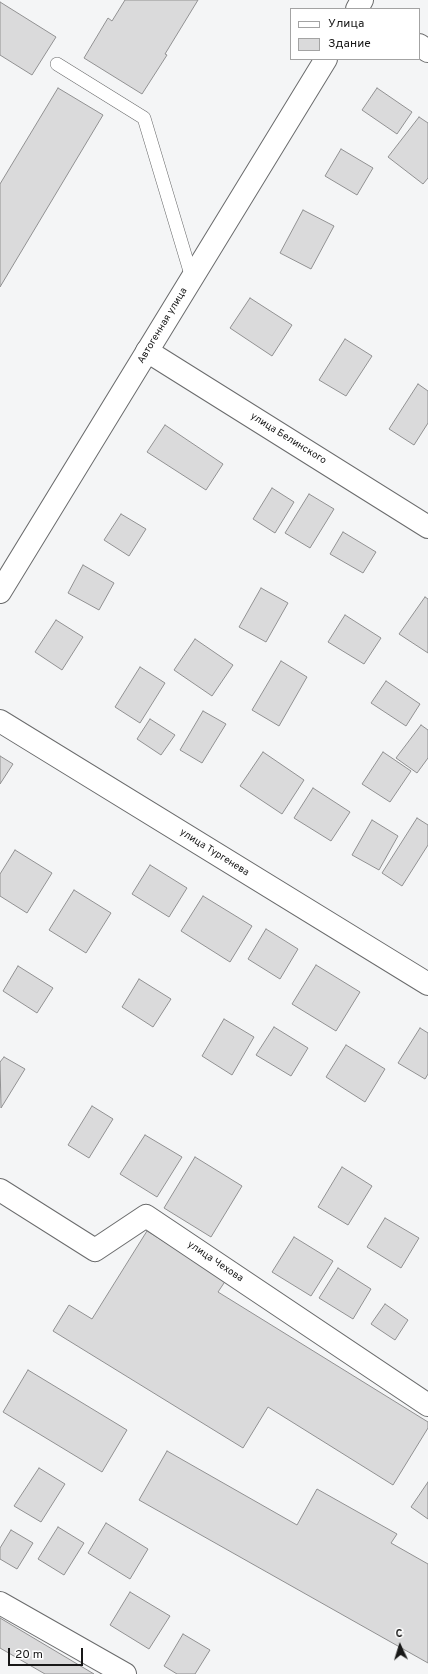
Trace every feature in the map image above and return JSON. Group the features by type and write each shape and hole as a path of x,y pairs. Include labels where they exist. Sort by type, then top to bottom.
{"street":[{"name":"Автогенная улица","path":"0,592 325,60"},
{"name":"улица Белинского","path":"147,351 428,527"},
{"name":"улица Тургенева","path":"0,721 428,984"},
{"name":"улица Чехова","path":"0,1190 94,1250 146,1216 428,1405"},
{"path":"0,1603 126,1674"}],"lane":[{"path":"58,64 144,118 192,278"}],"building":[{"path":"125,0 198,0 165,54 167,55 142,94 84,58 108,18 112,21"},
{"path":"0,2 56,37 32,75 0,55"},
{"path":"58,88 103,115 0,287 0,184"},
{"path":"377,88 412,112 397,134 362,110"},
{"path":"419,117 428,123 428,178 423,184 388,157"},
{"path":"341,149 373,168 357,195 325,176"},
{"path":"303,210 334,226 311,269 280,253"},
{"path":"250,298 292,325 272,356 230,328"},
{"path":"345,339 372,356 346,396 319,380"},
{"path":"418,384 428,391 428,423 414,445 389,429"},
{"path":"165,425 223,464 206,490 147,452"},
{"path":"272,488 294,502 275,533 253,519"},
{"path":"309,494 334,509 310,548 285,533"},
{"path":"121,514 146,529 129,556 104,540"},
{"path":"343,532 376,552 363,573 330,554"},
{"path":"83,565 114,583 99,610 68,593"},
{"path":"261,588 288,603 266,642 239,627"},
{"path":"425,597 428,599 428,653 399,634"},
{"path":"345,615 381,638 364,664 328,642"},
{"path":"56,620 83,637 62,670 35,652"},
{"path":"195,639 233,665 212,696 174,670"},
{"path":"281,661 307,677 279,726 252,710"},
{"path":"140,667 165,683 140,723 115,707"},
{"path":"386,681 420,704 406,726 371,703"},
{"path":"203,711 226,724 202,763 180,750"},
{"path":"150,719 175,735 161,755 137,739"},
{"path":"421,725 428,730 428,758 417,773 396,758"},
{"path":"263,752 304,780 282,814 240,786"},
{"path":"383,752 411,771 390,802 362,784"},
{"path":"0,756 13,764 0,784"},
{"path":"313,788 350,812 331,841 294,818"},
{"path":"417,818 428,825 428,845 402,886 382,873"},
{"path":"372,820 398,836 379,870 352,855"},
{"path":"15,850 52,873 27,913 0,896 0,874"},
{"path":"150,865 187,888 169,917 132,894"},
{"path":"74,890 111,913 86,953 49,930"},
{"path":"203,896 252,926 230,962 181,931"},
{"path":"266,929 298,949 280,979 248,959"},
{"path":"316,965 360,992 336,1031 292,1004"},
{"path":"18,966 53,988 37,1013 3,991"},
{"path":"139,979 171,999 153,1027 122,1007"},
{"path":"224,1019 254,1037 232,1075 202,1056"},
{"path":"274,1027 308,1048 291,1076 256,1055"},
{"path":"420,1028 428,1033 428,1074 425,1079 398,1063"},
{"path":"346,1045 385,1069 365,1102 326,1077"},
{"path":"4,1057 25,1069 1,1108 0,1062"},
{"path":"92,1106 113,1119 89,1158 68,1145"},
{"path":"145,1135 182,1157 157,1197 120,1174"},
{"path":"195,1157 242,1186 211,1237 164,1208"},
{"path":"342,1167 372,1186 348,1225 318,1207"},
{"path":"385,1218 419,1238 401,1268 367,1247"},
{"path":"147,1231 226,1280 218,1292 428,1422 428,1428 393,1485 268,1407 243,1448 53,1331 69,1305 92,1319"},
{"path":"294,1237 333,1261 311,1296 272,1272"},
{"path":"338,1268 371,1289 353,1319 319,1298"},
{"path":"385,1304 408,1320 395,1340 371,1324"},
{"path":"28,1370 127,1430 102,1472 3,1412"},
{"path":"167,1451 297,1525 317,1489 397,1534 391,1543 428,1564 428,1663 139,1500"},
{"path":"39,1468 65,1484 41,1522 14,1506"},
{"path":"428,1482 428,1519 411,1507"},
{"path":"106,1523 148,1549 130,1579 88,1553"},
{"path":"58,1527 84,1543 64,1575 38,1559"},
{"path":"11,1530 33,1543 17,1569 0,1559 0,1548"},
{"path":"130,1592 170,1616 149,1649 110,1625"},
{"path":"0,1618 94,1674 45,1674 0,1648"},
{"path":"183,1634 210,1650 195,1674 177,1674 164,1666"}]}
